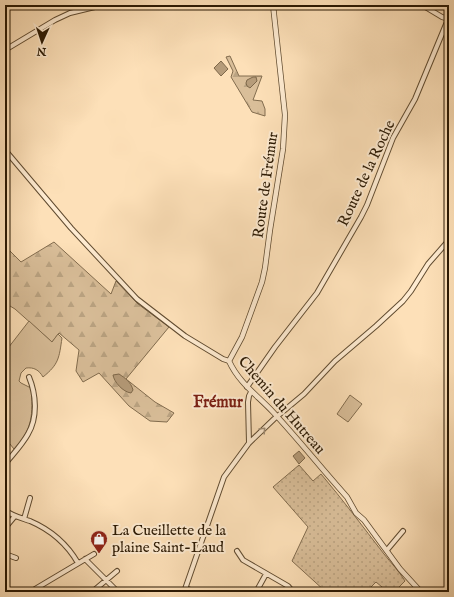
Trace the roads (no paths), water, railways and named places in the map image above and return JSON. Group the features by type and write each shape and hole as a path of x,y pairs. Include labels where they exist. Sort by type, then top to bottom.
{"street":[{"path":"5,50 55,20 70,13 103,5"},
{"name":"Route de Frémur","path":"229,361 242,337 264,275 284,149 285,115 273,5"},
{"path":"422,5 442,17 449,18"},
{"name":"Route de la Roche","path":"247,387 275,347 317,294 361,217 393,138 415,99 449,18"},
{"name":"Chemin du Hutreau","path":"5,150 71,228 140,302 184,336 224,360 229,361 234,371 251,392 277,417 347,497 356,513 364,520 400,569 422,592"},
{"path":"194,592 185,590 224,477 249,443 304,394 335,361 403,301 428,264 449,240"},
{"path":"5,464 28,434 31,427 34,406 33,388 29,377"},
{"path":"249,443 248,402 251,392"},
{"path":"24,519 30,498"},
{"path":"5,510 14,516 51,531 71,552 78,563"},
{"path":"5,528 14,516"},
{"path":"387,550 403,531"},
{"path":"237,551 243,560 288,586 293,592"},
{"path":"5,554 16,558"},
{"path":"30,592 94,554"},
{"path":"86,559 118,592"},
{"path":"92,592 117,571"},
{"path":"256,592 266,574"}],"place":[{"name":"La Cueillette de la plaine Saint-Laud","path":"99,554"}],"district":[{"name":"Frémur","path":"218,401"}]}
